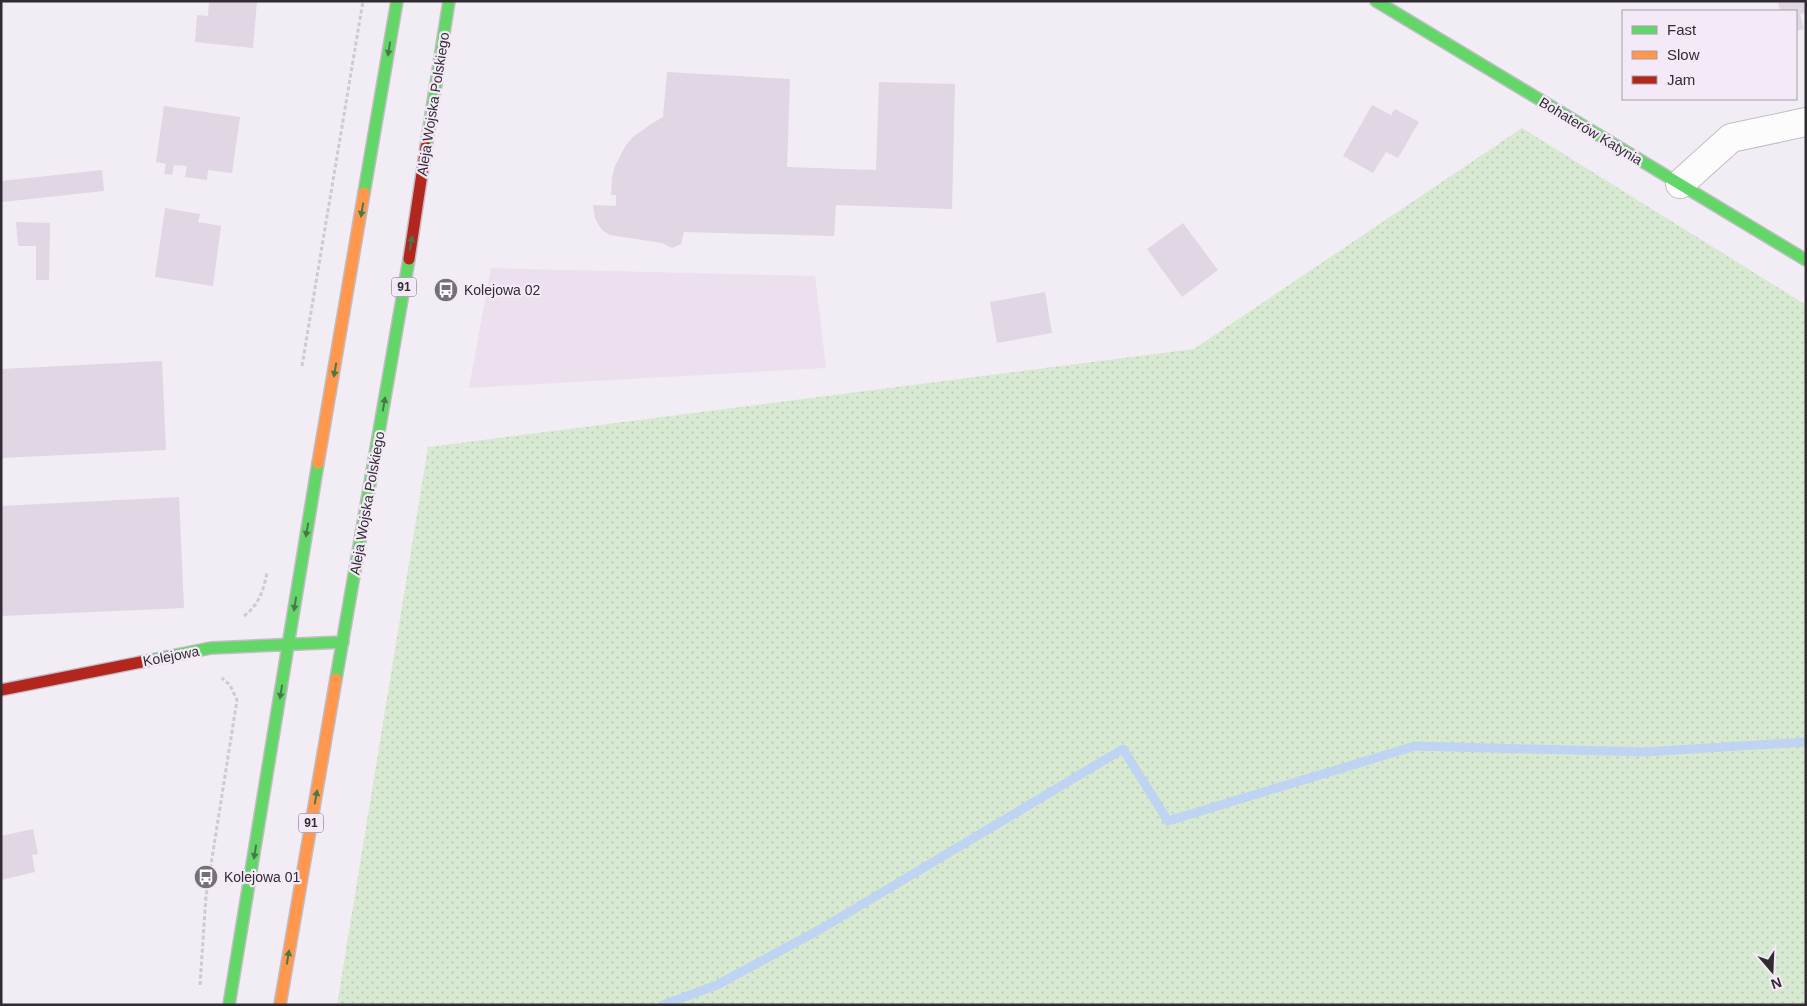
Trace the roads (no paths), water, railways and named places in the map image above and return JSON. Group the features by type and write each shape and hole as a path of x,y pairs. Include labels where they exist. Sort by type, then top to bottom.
{"main road":[{"path":"229,1005 397,1"},
{"name":"Aleja Wojska Polskiego","path":"280,1005 404,289 449,1"},
{"name":"Bohaterów Katynia","path":"1376,1 1806,260"},
{"name":"Kolejowa","path":"1,690 211,648 344,642"}],"street":[{"path":"1680,184 1731,138 1806,122"}],"waterway":[{"path":"663,1005 717,985 819,930 1123,749 1168,821 1415,746 1644,752 1806,742"}],"place":[{"name":"Kolejowa 02","path":"446,290"},
{"name":"Kolejowa 01","path":"206,877"}]}
